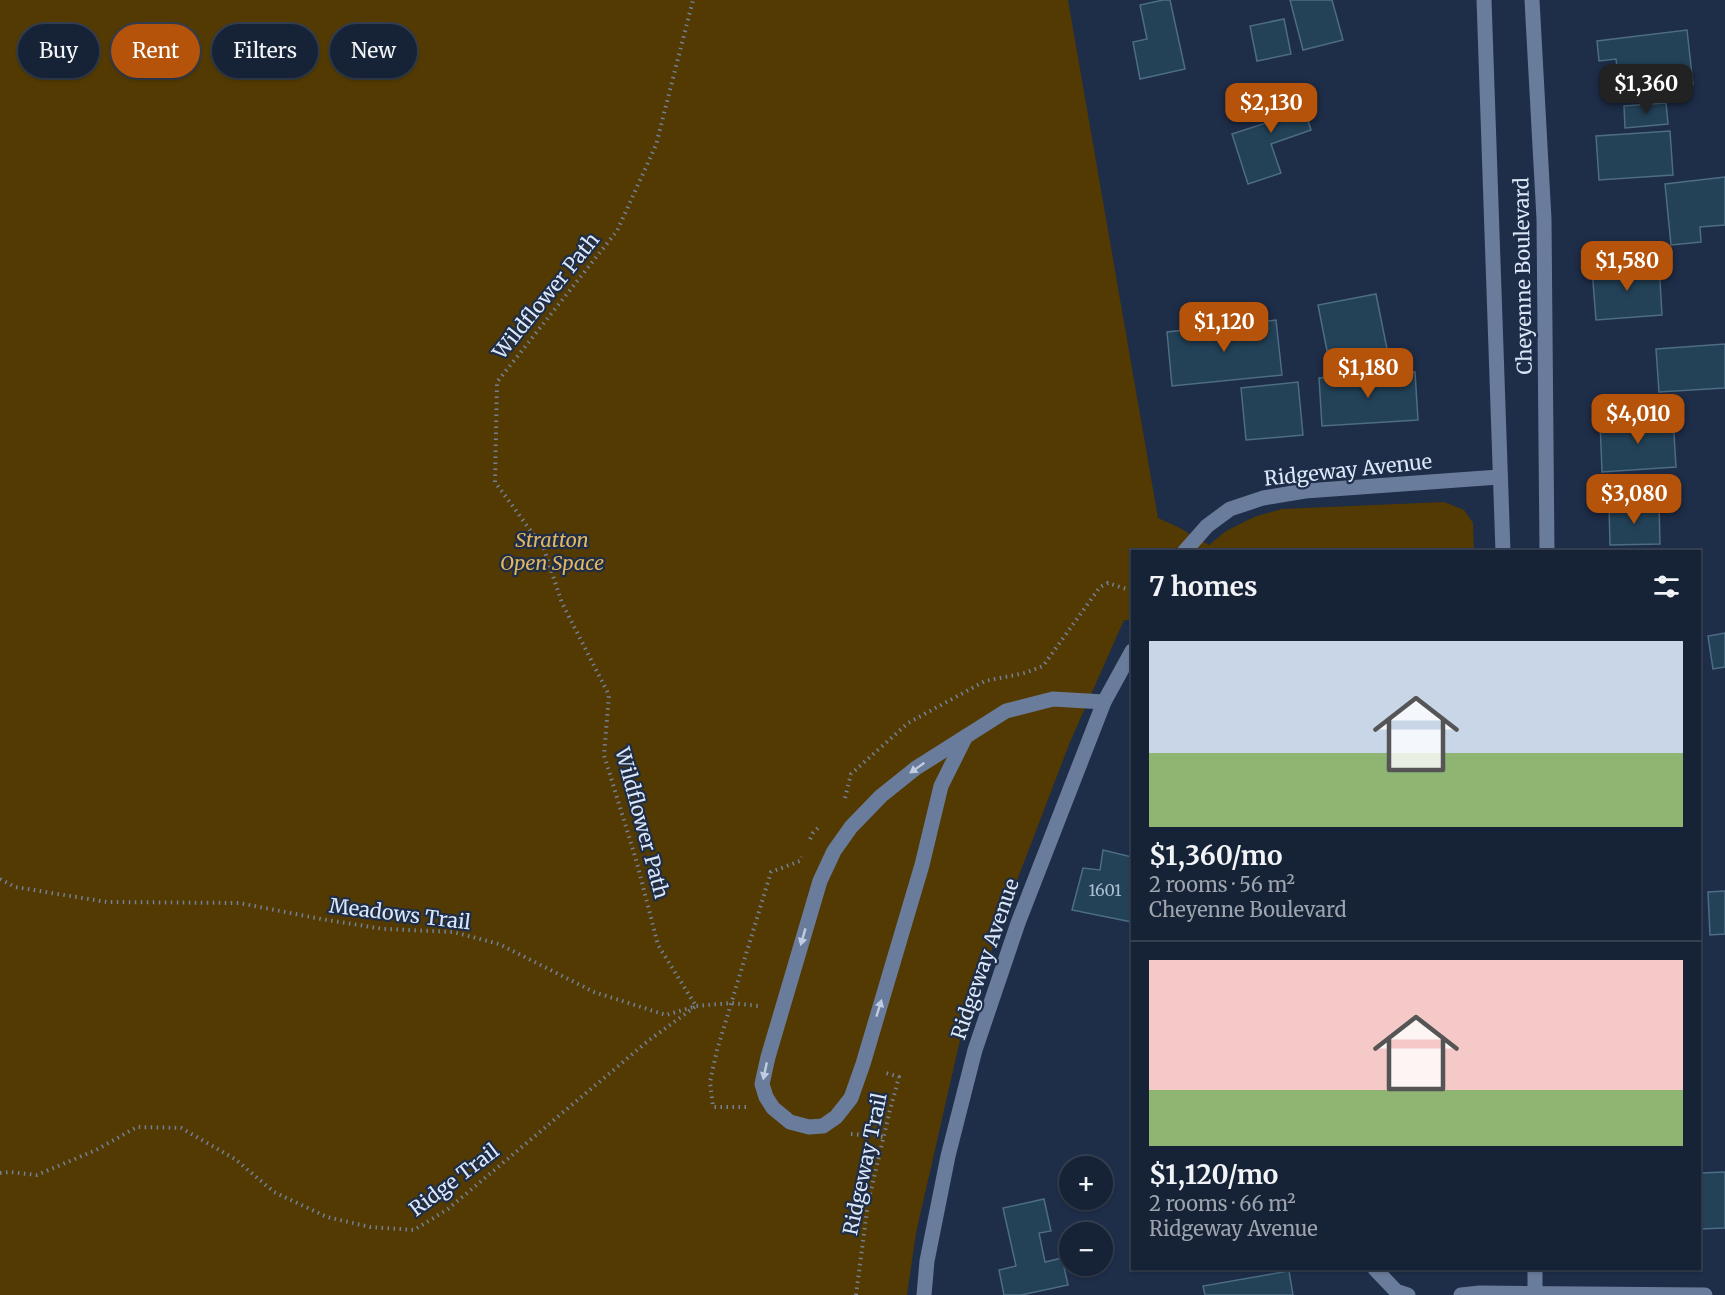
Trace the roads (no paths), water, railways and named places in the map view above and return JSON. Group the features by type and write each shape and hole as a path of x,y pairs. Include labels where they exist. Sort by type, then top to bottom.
{"street":[{"name":"Cheyenne Boulevard","path":"1484,0 1503,550"},
{"name":"Cheyenne Boulevard","path":"1532,0 1544,219 1547,550"},
{"name":"Ridgeway Avenue","path":"1186,550 1207,526 1230,509 1263,498 1305,491 1499,477"},
{"name":"Ridgeway Avenue","path":"924,1295 927,1261 975,1050 1018,923 1104,702 1131,653"},
{"path":"966,736 941,786 922,865 851,1098 836,1117 823,1126 809,1127 790,1122 773,1108 762,1084 819,881 834,851 851,827 881,796 916,768 966,736 1006,711 1053,699 1104,702"},
{"path":"1376,1270 1396,1291 1408,1295"},
{"path":"1535,1270 1535,1294"},
{"path":"1461,1295 1480,1293 1706,1295"}],"park label":[{"name":"Stratton Open Space","path":"552,552"}]}
